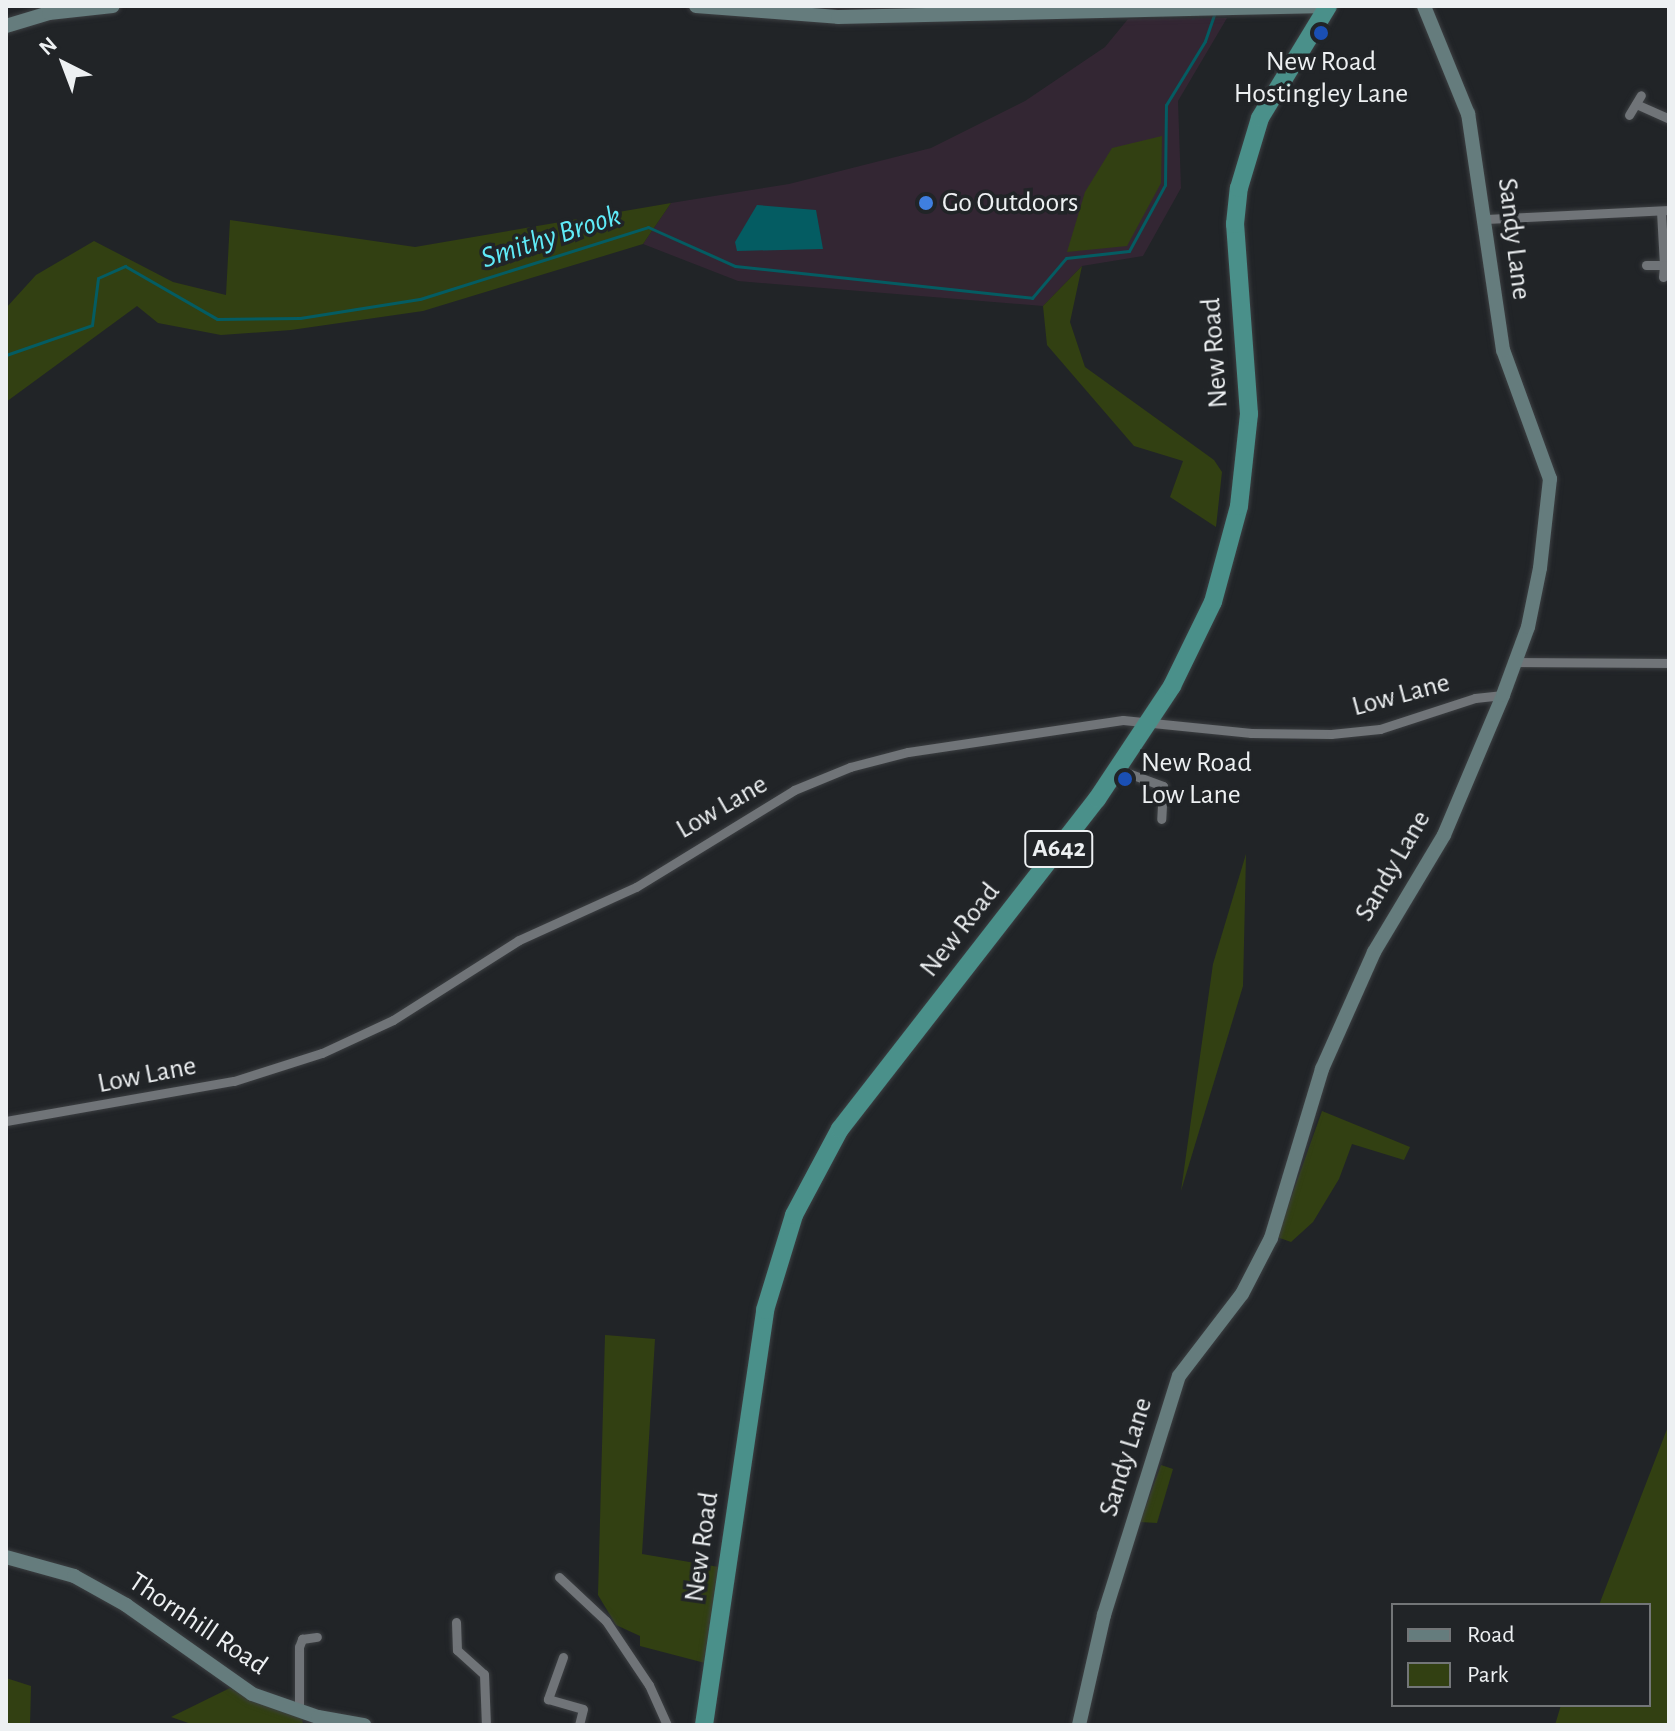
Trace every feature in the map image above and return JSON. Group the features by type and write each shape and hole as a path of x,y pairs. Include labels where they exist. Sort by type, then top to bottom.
{"highway":[{"name":"New Road","path":"704,1725 765,1310 794,1215 840,1129 1117,769 1149,721 1213,602 1239,506 1249,414 1235,224 1245,165 1260,118 1328,6"}],"street":[{"path":"6,26 49,13 113,6"},
{"path":"696,6 838,17 1328,6"},
{"name":"Sandy Lane","path":"1079,1725 1100,1628 1179,1376 1242,1294 1271,1238 1322,1069 1374,952 1444,835 1503,695 1540,568 1550,479 1503,350 1486,219 1468,114 1424,6"},
{"path":"1629,115 1638,100 1669,119"},
{"path":"1486,219 1665,211 1663,277"},
{"path":"1646,265 1664,265"},
{"path":"1514,662 1669,663"},
{"name":"Low Lane","path":"6,1121 234,1081 322,1053 393,1020 519,940 636,887 794,790 850,767 908,752 1089,723 1149,721 1181,728 1331,734 1380,729 1475,698 1503,695"},
{"path":"1117,769 1163,786 1161,819"},
{"name":"Thornhill Road","path":"6,1557 74,1576 126,1605 222,1676 299,1711 364,1725"},
{"path":"559,1577 606,1621 649,1685 667,1725"},
{"path":"456,1622 457,1650 484,1674 486,1725"},
{"path":"299,1711 299,1647 302,1639 317,1637"},
{"path":"563,1657 548,1699 583,1709 579,1725"}],"shaded area":[{"name":"Go Outdoors","path":"1227,18 1178,101 1181,188 1143,256 1082,266 1043,306 738,281 643,244 671,203 789,184 931,148 1025,101 1105,47 1128,19"}],"green space":[{"path":"1162,136 1161,183 1127,246 1067,252 1085,192 1112,148"},
{"path":"671,203 643,244 423,311 291,330 221,335 158,323 137,306 6,402 6,308 36,275 94,241 173,282 226,295 230,220 415,247"},
{"path":"1082,266 1070,322 1085,367 1214,460 1222,472 1216,527 1170,497 1183,461 1134,446 1047,345 1043,306"},
{"path":"1246,854 1243,986 1181,1191 1213,964"},
{"path":"1322,1111 1410,1147 1404,1160 1352,1144 1339,1179 1313,1222 1291,1242 1277,1237"},
{"path":"605,1335 655,1339 642,1554 719,1567 705,1663 640,1646 640,1636 616,1625 598,1595"},
{"path":"1669,1424 1669,1725 1555,1725 1560,1707 1651,1707 1651,1603 1600,1603"},
{"path":"1161,1465 1173,1469 1157,1523 1140,1522"},
{"path":"6,1678 31,1686 30,1725 6,1725"},
{"path":"230,1688 302,1717 303,1725 194,1725 171,1717"}],"water":[{"path":"757,205 816,210 823,249 737,251 735,242"}],"waterway":[{"name":"Smithy Brook","path":"6,355 92,325 98,278 125,266 217,319 300,318 420,299 648,227 735,266 1032,298 1066,258 1129,251 1165,185 1166,105 1205,41 1214,15"}],"place":[{"name":"New Road Hostingley Lane","path":"1321,33"},
{"name":"Go Outdoors","path":"926,203"},
{"name":"New Road Low Lane","path":"1125,779"}]}
